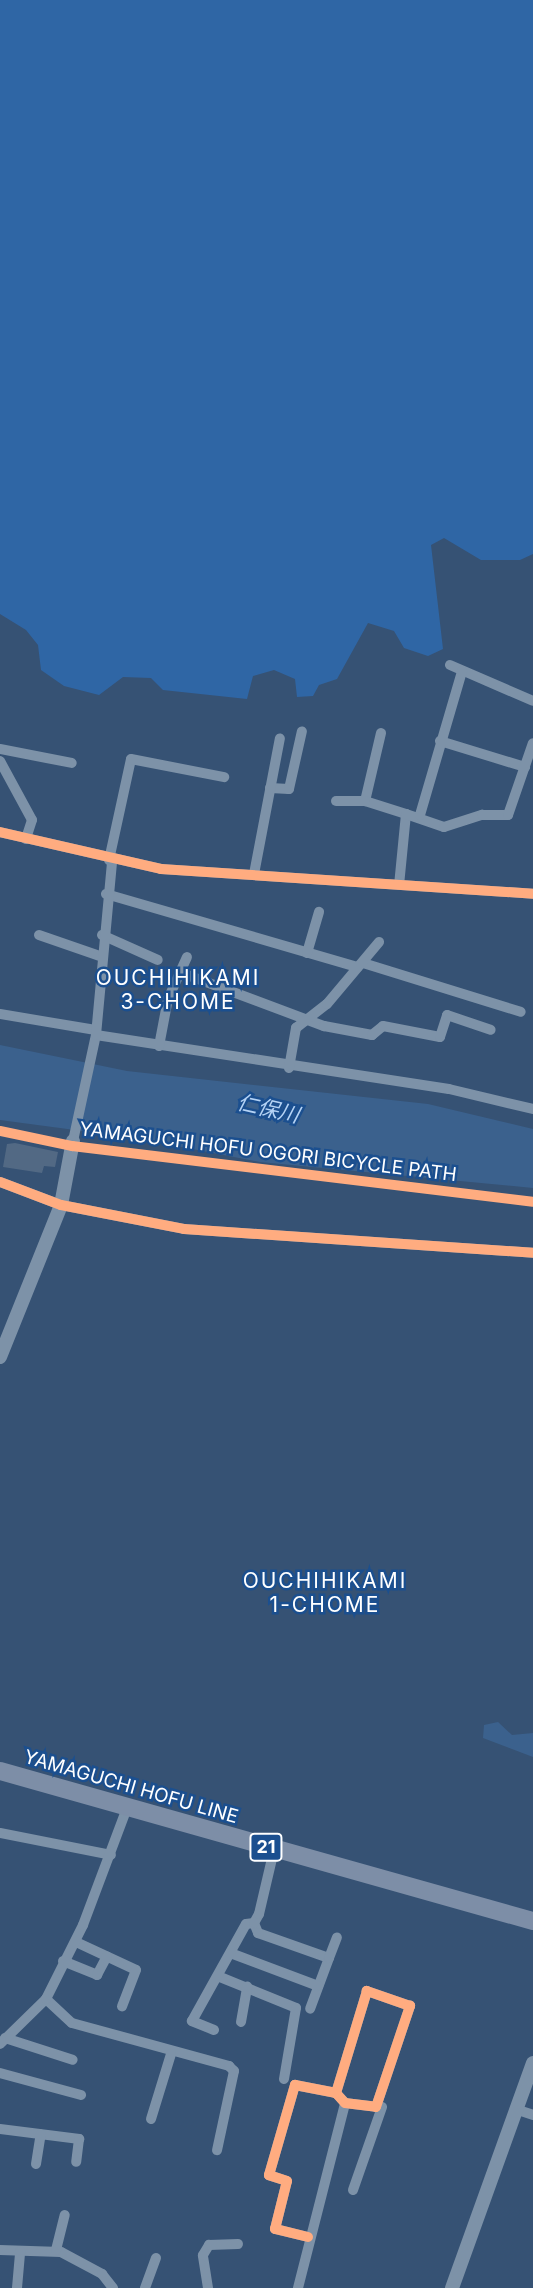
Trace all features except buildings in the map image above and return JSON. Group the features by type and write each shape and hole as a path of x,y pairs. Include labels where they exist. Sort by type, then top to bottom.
{"main road":[{"name":"YAMAGUCHI HOFU LINE","path":"0,1771 533,1921"}],"street":[{"path":"450,666 533,701"},
{"path":"420,815 462,671"},
{"path":"270,788 289,789 302,731"},
{"path":"365,801 381,733"},
{"path":"254,874 280,738"},
{"path":"440,741 525,767"},
{"path":"336,801 365,801 406,814 420,815 444,827 482,815 508,815 533,743"},
{"path":"0,749 72,763"},
{"path":"0,1357 61,1205 96,1035 106,894 131,759 224,777"},
{"path":"0,761 32,820 26,839"},
{"path":"399,885 406,814"},
{"path":"0,832 111,861 533,894"},
{"path":"106,894 521,1012"},
{"path":"307,953 319,912"},
{"path":"39,935 100,956"},
{"path":"102,935 158,960"},
{"path":"289,1068 296,1028 309,1021 379,942"},
{"path":"159,1046 168,999 187,957"},
{"path":"182,973 291,1009 309,1021 372,1035 383,1026 440,1038 447,1015 491,1030"},
{"path":"0,1014 96,1035 289,1068 449,1089 533,1110"},
{"path":"0,1182 61,1205 226,1234 533,1253"},
{"path":"3,2041 46,1999 63,1961 76,1942 127,1808"},
{"path":"0,1833 110,1855"},
{"path":"274,1850 254,1923 258,1933 328,1958"},
{"path":"214,2030 192,2021 233,1954 246,1924 254,1923"},
{"path":"310,2009 337,1937"},
{"path":"76,1942 136,1970 122,2006"},
{"path":"233,1954 318,1986"},
{"path":"63,1961 97,1975 107,1956"},
{"path":"220,1977 296,2008 284,2079"},
{"path":"241,2022 247,1987"},
{"path":"308,2237 275,2229 288,2181 269,2175 295,2085 336,2093 345,2104 376,2107 410,2006 368,1991 336,2093"},
{"path":"46,1999 72,2023 160,2045 171,2054 234,2071 217,2150"},
{"path":"3,2041 73,2060"},
{"path":"151,2119 171,2054"},
{"path":"452,2288 533,2063"},
{"path":"0,2073 81,2095"},
{"path":"299,2288 308,2237 345,2104"},
{"path":"353,2190 382,2107"},
{"path":"515,2109 533,2115"},
{"path":"0,2129 79,2139 76,2162"},
{"path":"36,2164 41,2134"},
{"path":"56,2250 65,2215"},
{"path":"208,2288 203,2255 209,2245 238,2244"},
{"path":"0,2250 56,2250 94,2269 113,2288"},
{"path":"17,2288 20,2251"},
{"path":"145,2288 156,2258"}],"shaded area":[{"path":"0,0 533,0 533,554 520,560 481,560 444,538 431,545 443,649 428,656 404,648 394,631 368,623 337,679 319,685 313,696 297,697 295,679 274,670 253,676 247,699 163,690 151,678 123,677 99,695 64,686 41,670 38,645 26,630 0,614"}],"water":[{"name":"仁保川","path":"0,1045 127,1071 428,1104 533,1129 533,1188 260,1162 135,1138 0,1120"},
{"path":"498,1722 512,1735 533,1733 533,1757 483,1738 484,1725"}],"cycle path":[{"path":"0,832 161,869 533,894"},
{"name":"YAMAGUCHI HOFU OGORI BICYCLE PATH","path":"0,1131 72,1146 533,1202"},
{"path":"0,1182 61,1205 184,1229 533,1253"},
{"path":"308,2237 275,2229 287,2181 269,2175 295,2085 336,2093 345,2103 376,2107 410,2006 367,1991 336,2093"}],"district":[{"name":"OUCHIHIKAMI 3-CHOME","path":"178,990"},
{"name":"OUCHIHIKAMI 1-CHOME","path":"325,1593"}]}
